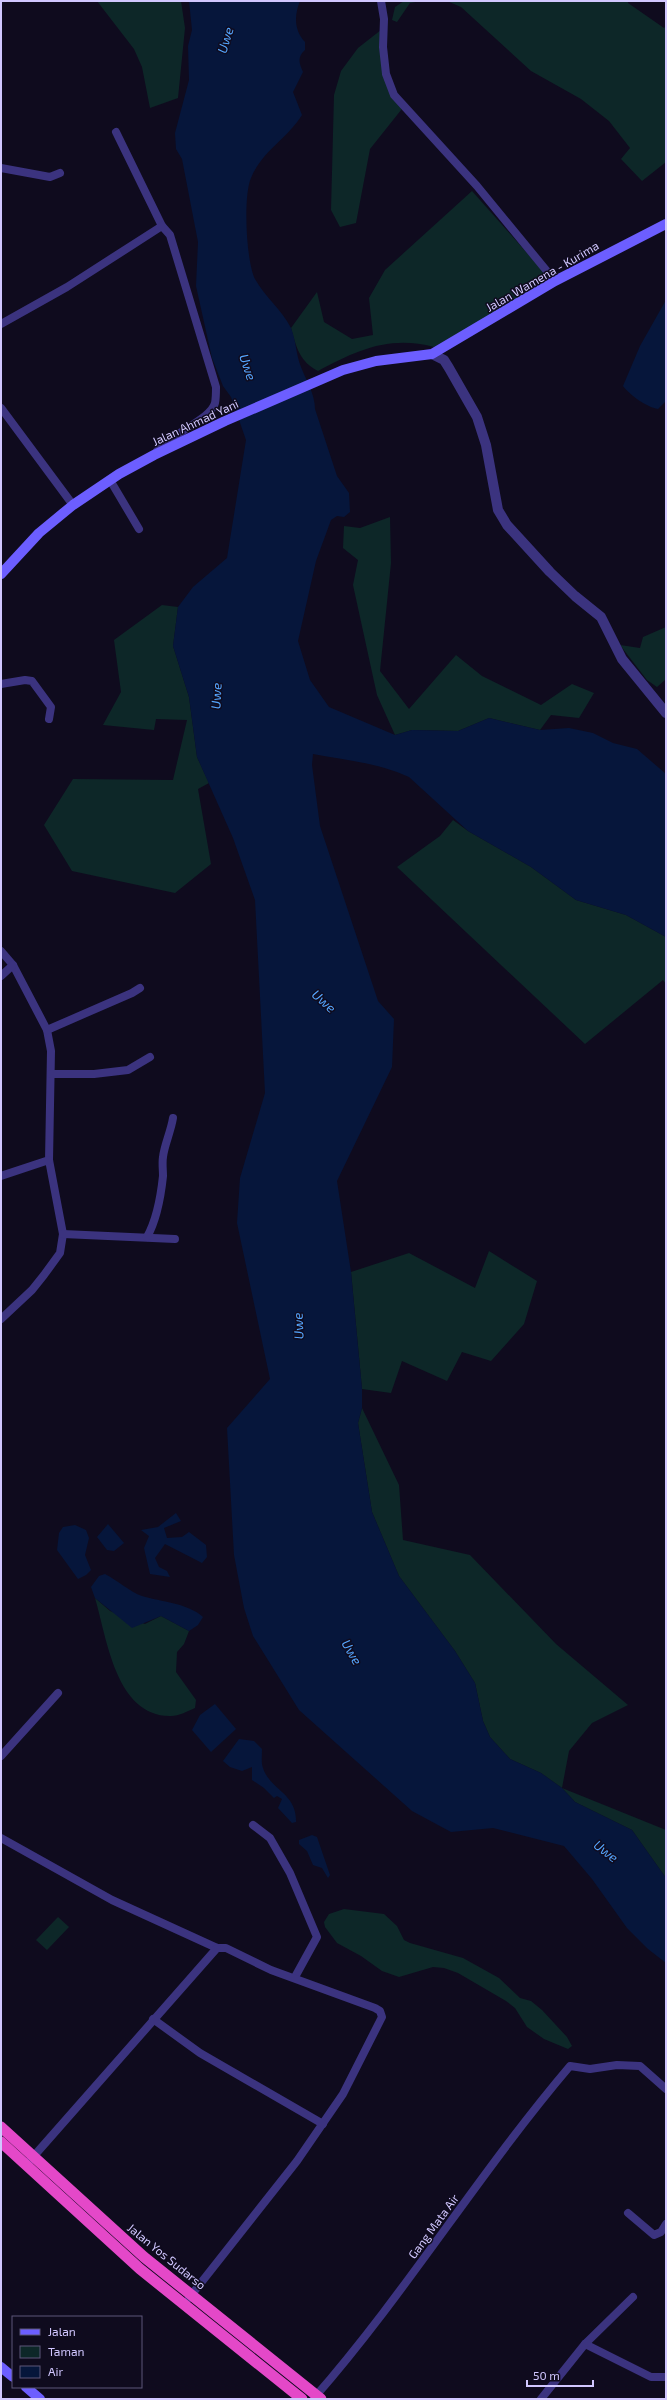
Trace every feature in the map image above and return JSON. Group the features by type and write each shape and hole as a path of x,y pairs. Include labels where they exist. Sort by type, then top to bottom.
{"highway":[{"name":"Jalan Yos Sudarso","path":"1,2126 30,2161 140,2269 302,2399"},
{"name":"Jalan Yos Sudarso","path":"1,2142 30,2161 144,2257 192,2294 317,2398"}],"main road":[{"name":"Jalan Wamena - Kurima","path":"432,354 555,281 666,224"},
{"name":"Jalan Ahmad Yani","path":"1,574 39,533 73,505 110,480 154,455 225,421 343,370 376,361 432,354"},
{"path":"1,2367 12,2376"},
{"path":"27,2388 40,2399"}],"street":[{"path":"381,1 384,20 383,47 386,74 394,95 477,186 555,281"},
{"path":"116,132 162,226 170,235 216,387 215,404 209,414 176,434 159,447 154,455"},
{"path":"1,168 50,176 60,173"},
{"path":"1,324 73,283 162,226"},
{"path":"432,354 447,364 477,417 486,445 498,510 507,525 560,582 600,617 622,659 666,713"},
{"path":"1,408 73,505"},
{"path":"110,480 139,529"},
{"path":"1,684 24,680 32,681 51,707 49,718"},
{"path":"1,951 13,965 47,1030 51,1051 49,1160 63,1234 60,1253 44,1275 32,1290 1,1319"},
{"path":"1,976 13,965"},
{"path":"47,1030 129,995 140,988"},
{"path":"51,1074 94,1074 128,1070 150,1057"},
{"path":"147,1237 154,1216 163,1177 163,1157 170,1136 173,1118"},
{"path":"1,1176 49,1160"},
{"path":"63,1234 175,1239"},
{"path":"1,1756 58,1693"},
{"path":"253,1825 270,1838 290,1873 317,1938 294,1977"},
{"path":"1,1838 112,1900 217,1948 226,1948 272,1970 294,1977 380,2011 382,2017 353,2078 323,2124 298,2161 184,2303"},
{"path":"30,2161 153,2019 217,1948"},
{"path":"153,2019 200,2053 323,2124"},
{"name":"Gang Mata Air","path":"317,2398 399,2293 538,2103 570,2066 590,2069 617,2065 640,2066 666,2090"},
{"path":"628,2213 654,2235 661,2232 666,2224"},
{"path":"541,2399 585,2344 633,2297"},
{"path":"585,2344 651,2377 666,2377"}],"green space":[{"path":"97,1 181,1 185,28 178,98 150,108 142,67 134,49"},
{"path":"404,1 421,1 410,3 397,22 392,20 395,7"},
{"path":"447,1 628,1 628,3 664,28 666,26 666,162 642,181 621,159 630,148 609,121 581,99 531,71 461,7"},
{"path":"381,30 388,85 405,105 370,149 356,223 340,227 331,210 334,95 341,71 358,48"},
{"path":"472,191 551,280 434,347 403,343 388,344 360,351 318,371 307,363 297,348 291,328 317,292 324,322 352,339 373,335 369,298 385,270"},
{"path":"390,517 391,563 380,671 409,709 456,655 482,676 541,705 572,684 594,693 579,718 551,715 540,730 489,718 458,731 412,730 395,735 377,695 353,585 358,560 343,548 344,526 360,528"},
{"path":"162,605 178,607 173,646 189,697 197,757 209,783 198,789 211,864 175,893 72,871 44,825 73,779 173,780 187,720 156,719 154,730 103,725 121,692 114,640"},
{"path":"666,627 666,679 657,687 647,680 620,645 640,648 643,637"},
{"path":"453,820 468,831 531,867 576,900 626,915 666,937 666,984 663,980 585,1044 397,867 440,836"},
{"path":"489,1251 537,1281 524,1324 491,1361 462,1352 447,1381 402,1361 391,1393 362,1389 351,1272 409,1253 475,1288"},
{"path":"362,1408 399,1485 403,1540 470,1555 556,1644 628,1705 592,1723 569,1751 562,1788 541,1773 510,1759 490,1737 483,1721 475,1683 455,1651 399,1576 372,1512 358,1423"},
{"path":"95,1598 110,1611 145,1624 161,1616 189,1631 184,1644 177,1652 176,1672 196,1700 195,1708 171,1716 152,1713 138,1704 126,1690 117,1673 104,1634"},
{"path":"562,1788 666,1830 666,1878 632,1830 575,1802"},
{"path":"344,1909 384,1914 397,1926 404,1940 463,1958 499,1978 520,1998 531,2001 542,2010 567,2037 572,2046 568,2049 544,2039 527,2027 515,2008 506,2001 458,1973 444,1968 433,1967 399,1977 382,1971 361,1956 337,1943 325,1927 324,1922 329,1914"},
{"path":"58,1917 69,1927 47,1950 36,1940"}],"water":[{"name":"Uwe","path":"189,1 300,1 296,23 299,33 305,42 305,50 300,58 300,66 303,72 293,92 302,115 290,131 268,152 256,168 251,178 249,187 246,213 249,258 255,279 283,315 291,328 299,362 312,393 315,409 337,476 349,493 350,512 344,517 337,516 331,520 316,561 298,641 310,680 329,707 395,735 412,730 458,731 489,718 540,730 569,728 593,733 613,743 637,749 666,774 666,937 626,915 576,900 531,867 468,831 409,777 374,765 313,754 312,765 320,826 378,1001 394,1019 392,1067 337,1181 351,1272 362,1389 362,1408 358,1423 372,1512 399,1576 455,1651 475,1683 483,1721 490,1737 510,1759 541,1773 562,1788 575,1802 632,1830 666,1878 666,1963 648,1949 627,1928 592,1879 564,1846 493,1828 451,1832 412,1811 299,1710 253,1636 244,1608 234,1555 227,1428 270,1379 237,1223 240,1178 265,1093 255,900 233,838 197,757 189,697 173,646 178,607 193,587 227,558 246,440 231,397 223,386 212,358 196,286 198,242 182,159 176,149 175,133 189,80 188,46 192,30"},
{"path":"666,300 666,401 658,409 648,406 623,386 640,346"},
{"path":"176,1513 181,1521 164,1528 167,1538 182,1537 189,1532 206,1545 207,1557 202,1563 165,1544 155,1558 159,1567 167,1571 170,1577 150,1574 144,1548 149,1536 141,1530 158,1527"},
{"path":"108,1524 124,1543 114,1551 107,1550 97,1537"},
{"path":"75,1525 86,1530 89,1538 85,1555 91,1570 86,1575 78,1579 57,1550 59,1533 63,1527"},
{"path":"105,1574 137,1594 182,1606 197,1612 203,1617 198,1625 189,1631 161,1616 132,1628 95,1598 91,1587 99,1576"},
{"path":"215,1704 236,1729 211,1752 192,1730 200,1715"},
{"path":"239,1739 254,1741 262,1749 263,1768 266,1775 292,1804 296,1822 292,1823 278,1808 282,1799 277,1796 274,1798 264,1788 252,1780 252,1767 242,1771 230,1767 223,1761"},
{"path":"312,1835 317,1837 330,1875 328,1878 322,1868 313,1865 307,1851 299,1844 299,1840"}]}
